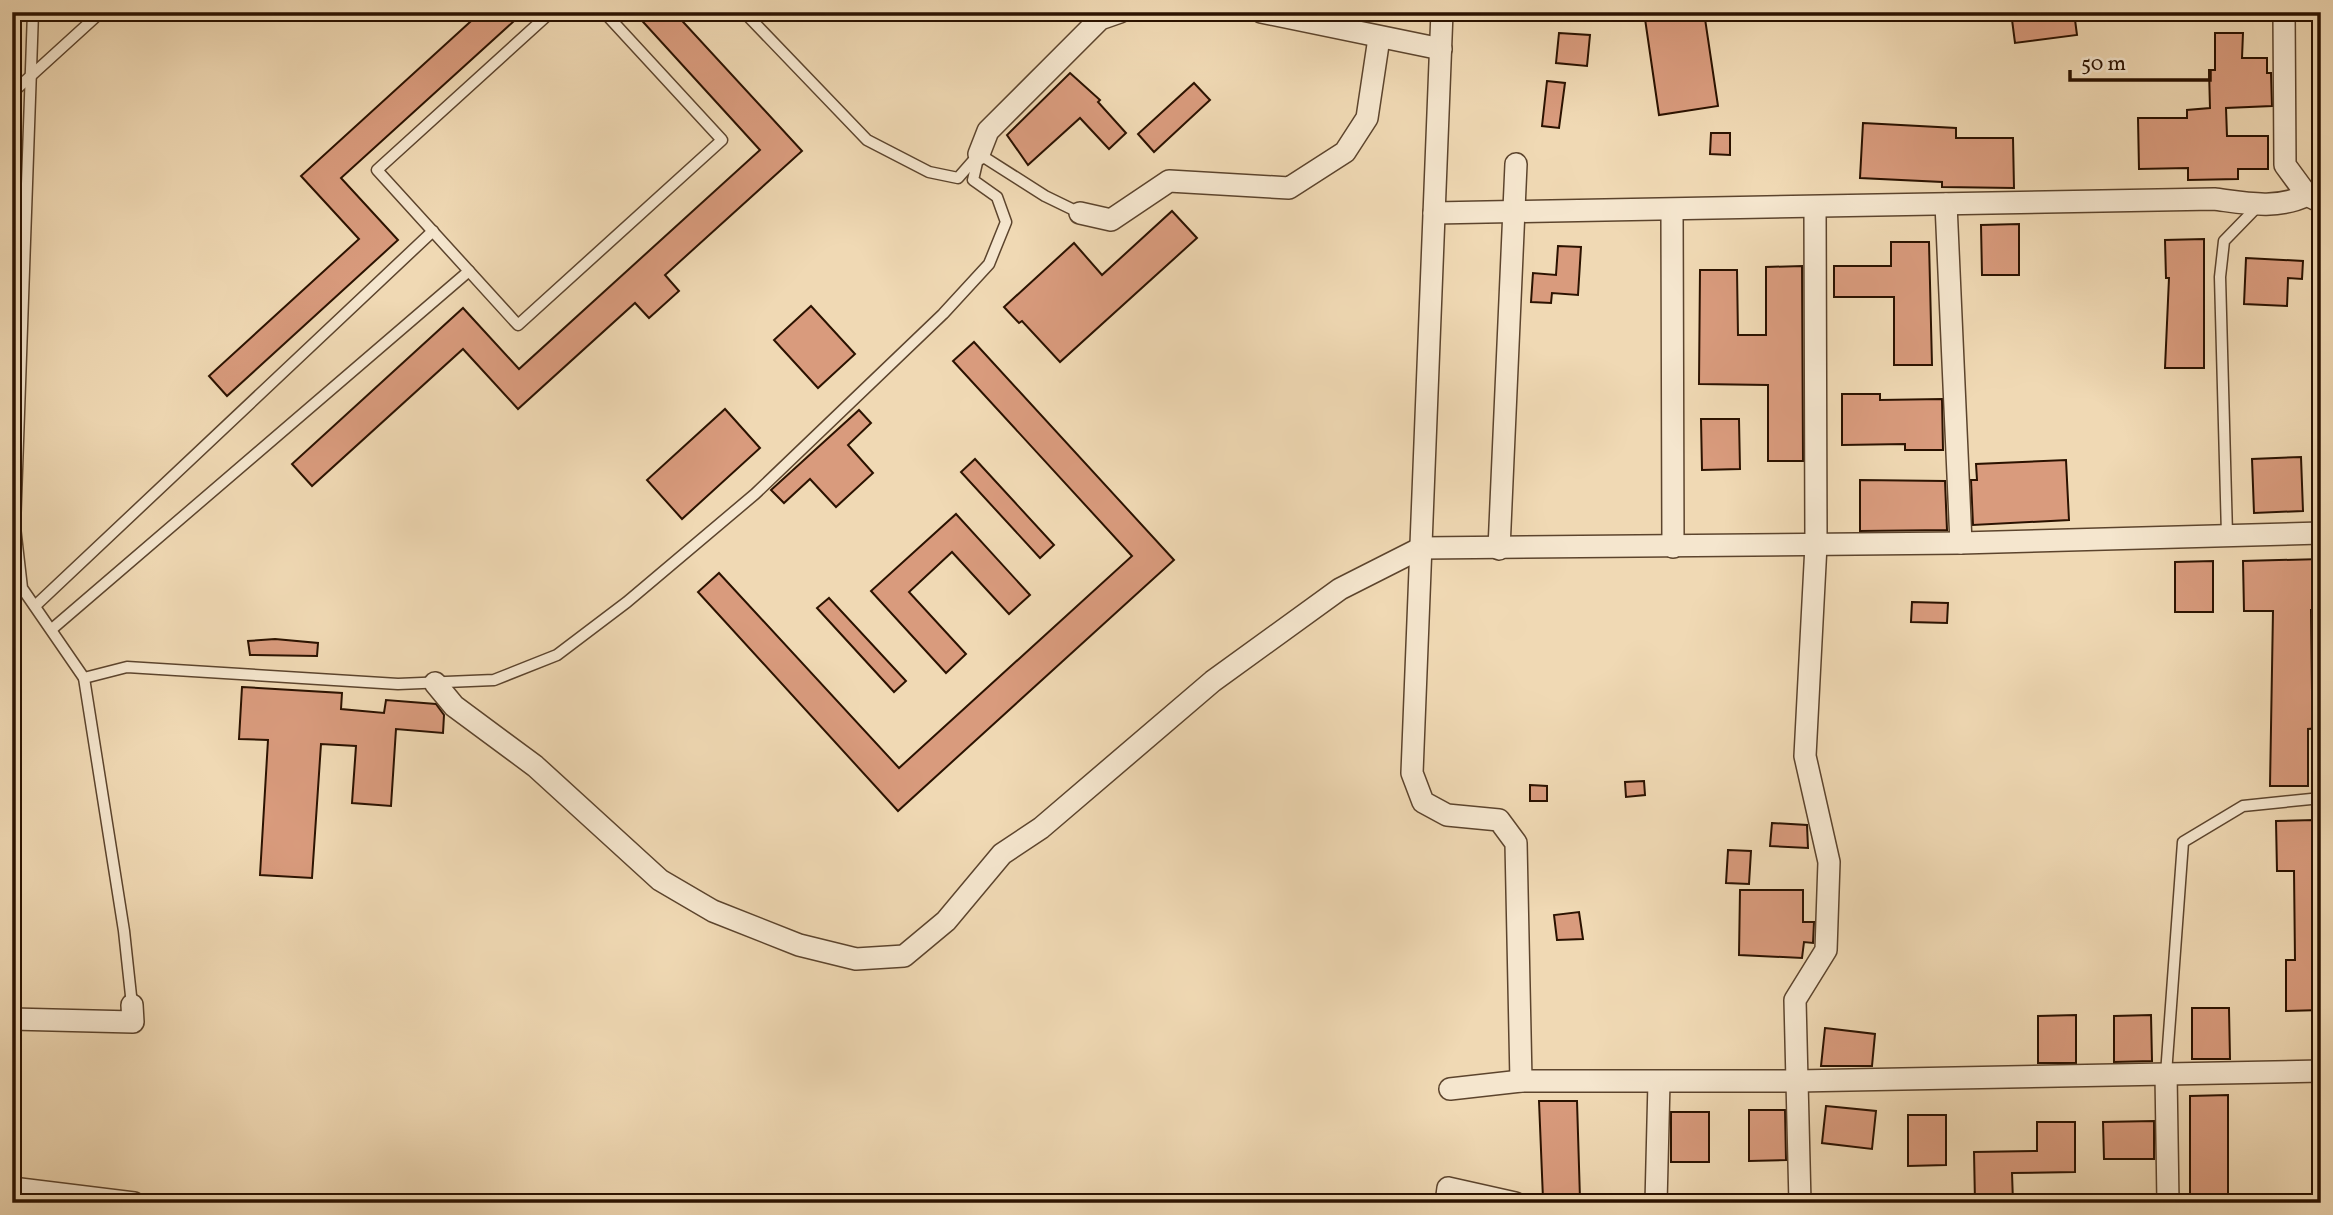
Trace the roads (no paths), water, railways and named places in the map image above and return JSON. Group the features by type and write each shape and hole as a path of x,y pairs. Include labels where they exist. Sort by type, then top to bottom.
{"street":[{"path":"979,154 988,131 1100,19 1120,12"},
{"path":"1261,12 1441,49"},
{"path":"1443,12 1412,773 1423,802 1447,816 1499,820 1516,843 1521,1082"},
{"path":"2284,12 2285,165 2314,199"},
{"path":"1080,213 1111,220 1169,181 1289,188 1345,152 1367,118 1379,38"},
{"path":"1499,549 1516,164"},
{"path":"1434,213 2214,199 2260,205 2314,199"},
{"path":"1946,204 1961,543"},
{"path":"1800,1203 1795,1000 1826,950 1829,862 1805,756 1816,545 1815,207"},
{"path":"1672,210 1673,547"},
{"path":"435,683 454,706 536,766 660,880 713,911 799,945 856,959 904,956 946,921 1002,854 1041,828 1213,681 1339,589 1421,548 1961,543 2321,533"},
{"path":"12,1019 133,1022 132,1005"},
{"path":"1450,1089 1521,1082 1797,1081 2321,1071"},
{"path":"2166,1074 2168,1203"},
{"path":"1656,1203 1659,1082"},
{"path":"12,1188 135,1203"},
{"path":"1446,1203 1448,1188 1515,1203"}],"lane":[{"path":"33,12 15,527 22,588 84,678 124,931 132,1005"},
{"path":"12,93 101,12"},
{"path":"551,12 377,170 518,325 722,140 604,12"},
{"path":"744,12 867,140 929,172 958,178 979,154"},
{"path":"979,154 1045,196 1080,213"},
{"path":"84,678 127,667 398,684 435,683 494,680 557,655 627,602 755,494 934,323 989,264 1006,222 997,197 973,180 979,154"},
{"path":"2227,535 2220,277 2224,241 2260,205"},
{"path":"35,606 433,231"},
{"path":"52,629 469,271"},
{"path":"2166,1074 2183,842 2243,806 2321,798"}]}
